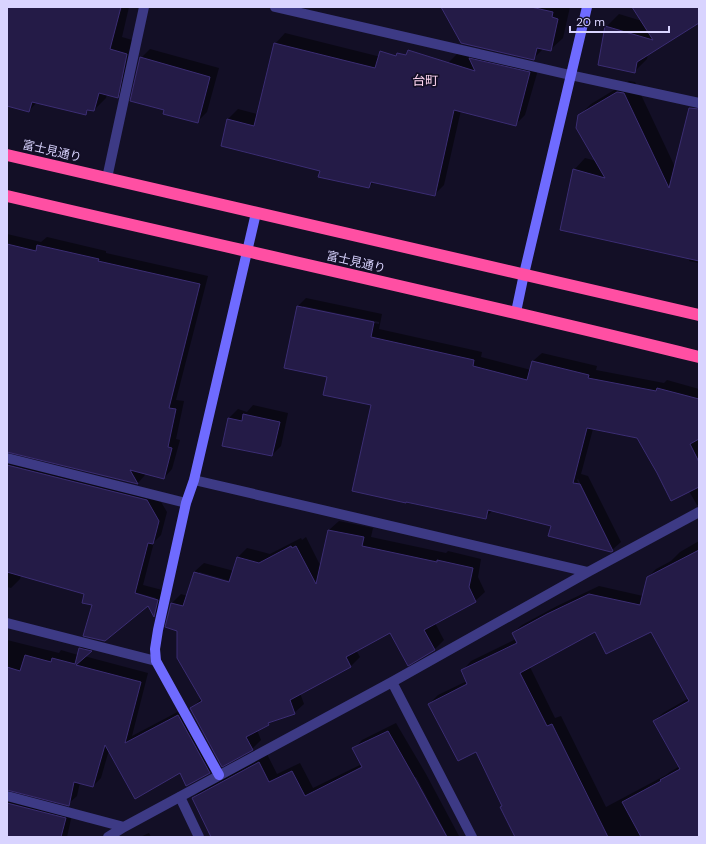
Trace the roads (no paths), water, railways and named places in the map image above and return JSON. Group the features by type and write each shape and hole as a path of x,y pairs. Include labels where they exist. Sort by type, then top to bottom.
{"highway":[{"name":"富士見通り","path":"7,155 699,315"},
{"name":"富士見通り","path":"7,196 246,252 516,312 699,357"}],"street":[{"path":"107,178 144,7"},
{"path":"275,7 699,103"},
{"path":"516,312 587,7"},
{"path":"219,776 156,661 155,649 186,503 194,480 256,213"},
{"path":"7,458 186,503"},
{"path":"194,480 588,572"},
{"path":"108,837 699,512"},
{"path":"7,623 156,661"},
{"path":"392,682 472,837"},
{"path":"7,796 124,827"},
{"path":"180,797 199,837"}],"district":[{"name":"台町","path":"425,80"}]}
